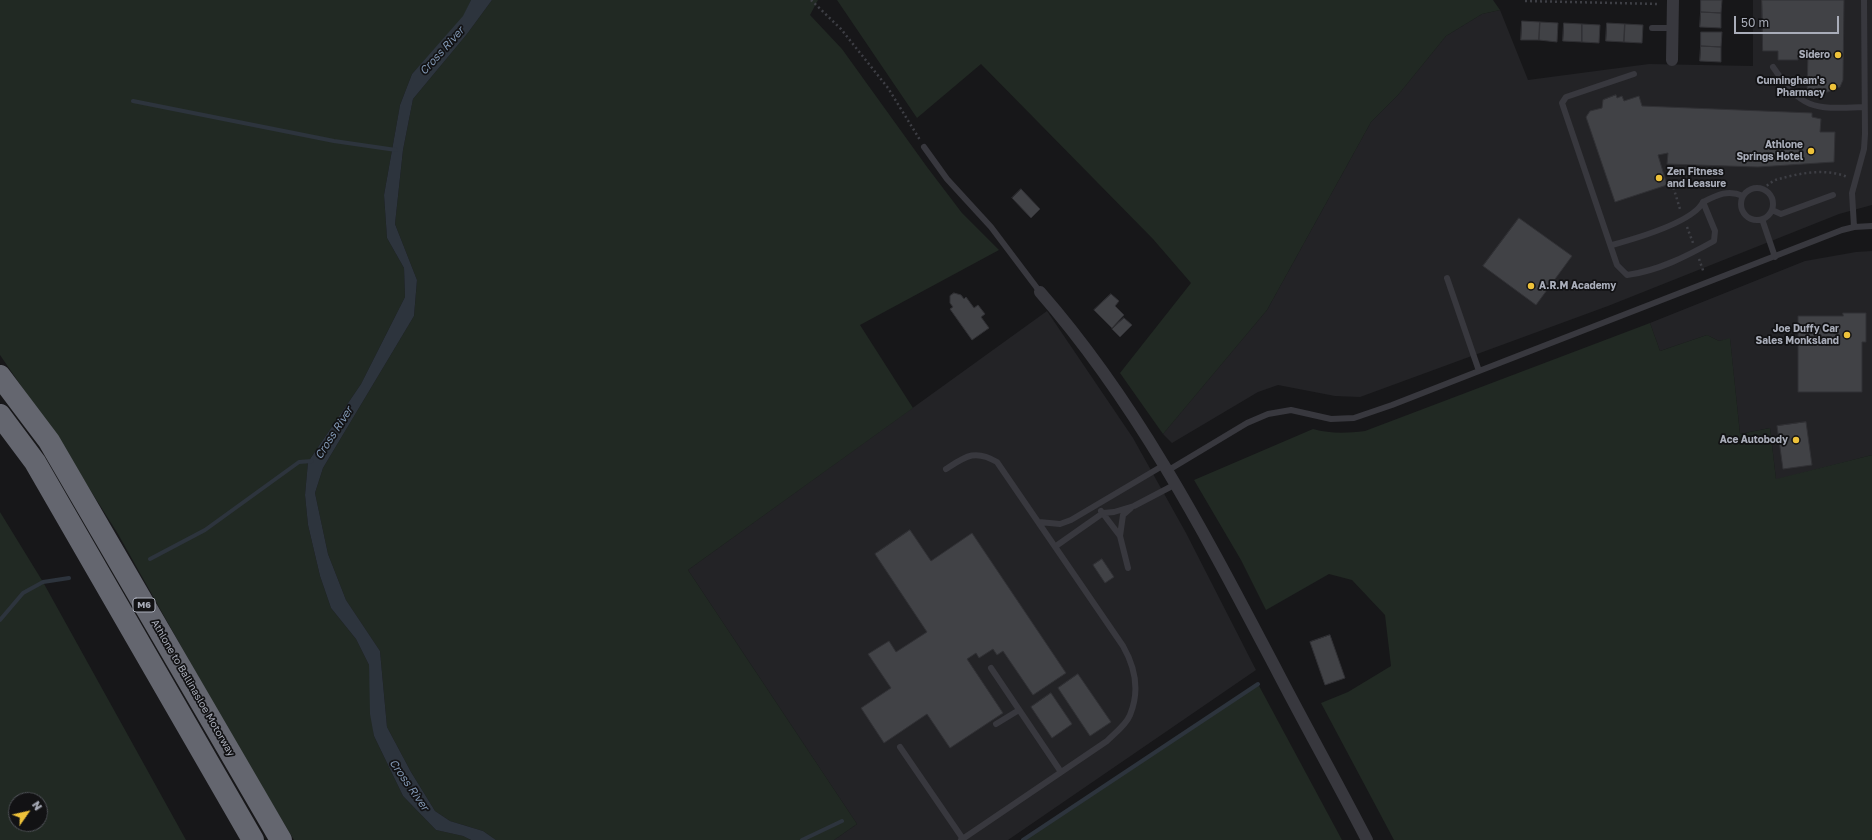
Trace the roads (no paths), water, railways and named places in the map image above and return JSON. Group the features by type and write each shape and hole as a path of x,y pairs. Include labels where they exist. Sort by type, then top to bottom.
{"highway":[{"name":"Athlone to Ballinasloe Motorway","path":"0,376 49,441 281,840"},
{"name":"M6","path":"0,415 35,462 253,840"}],"street":[{"path":"1672,60 1673,2"},
{"path":"1040,292 1072,328 1134,416 1176,484 1239,597 1367,840"}],"lane":[{"path":"1854,227 1852,204 1855,181 1864,149 1864,0"},
{"path":"1652,28 1672,28"},
{"path":"1773,67 1798,98 1818,108 1864,107"},
{"path":"1634,74 1566,97 1562,103 1612,245 1617,266 1627,275 1645,273 1696,251 1714,241 1715,231 1703,202"},
{"path":"924,147 947,179 991,227 1040,292"},
{"path":"1753,188 1763,188 1772,196 1774,205 1766,217 1758,220 1748,217 1741,208 1743,196 1753,188"},
{"path":"1612,245 1634,239 1684,219 1700,208 1703,202 1718,194 1734,192 1743,196"},
{"path":"1772,210 1781,214 1834,195"},
{"path":"1762,219 1775,257"},
{"path":"1039,522 1060,524 1268,414 1291,410 1336,419 1354,418 1392,405 1854,227 1872,226"},
{"path":"1447,278 1479,371"},
{"path":"900,747 962,839 1107,741 1120,729 1130,716 1135,688 1133,664 1123,646 998,462 986,455 975,454 965,457 946,469"},
{"path":"1056,546 1103,513 1114,512 1134,506 1176,484"},
{"path":"1097,505 1120,536"},
{"path":"1128,568 1120,536 1123,515 1134,506"},
{"path":"991,668 1061,772"},
{"path":"996,724 1019,710"}],"water":[{"name":"Cross River","path":"471,0 492,0 467,34 413,99 403,150 395,224 417,280 414,316 323,468 315,493 328,554 346,600 380,651 387,727 411,772 435,811 450,821 483,831 496,840 471,840 463,836 436,830 403,796 374,736 370,714 369,665 356,639 331,608 320,576 308,525 305,495 308,462 361,384 405,297 404,268 387,238 384,195 400,105 412,74 463,16"}],"waterway":[{"path":"133,101 334,141 396,150"},
{"path":"150,559 205,530 299,462 312,461"},
{"path":"0,620 23,593 43,582 69,578"},
{"path":"1023,840 1258,684"},
{"path":"802,840 842,821"}],"place":[{"name":"Sidero","path":"1838,55"},
{"name":"Cunningham's Pharmacy","path":"1833,87"},
{"name":"Athlone Springs Hotel","path":"1811,151"},
{"name":"Zen Fitness and Leasure","path":"1659,178"},
{"name":"A.R.M Academy","path":"1531,286"},
{"name":"Joe Duffy Car Sales Monksland","path":"1847,335"},
{"name":"Ace Autobody","path":"1796,440"}]}
